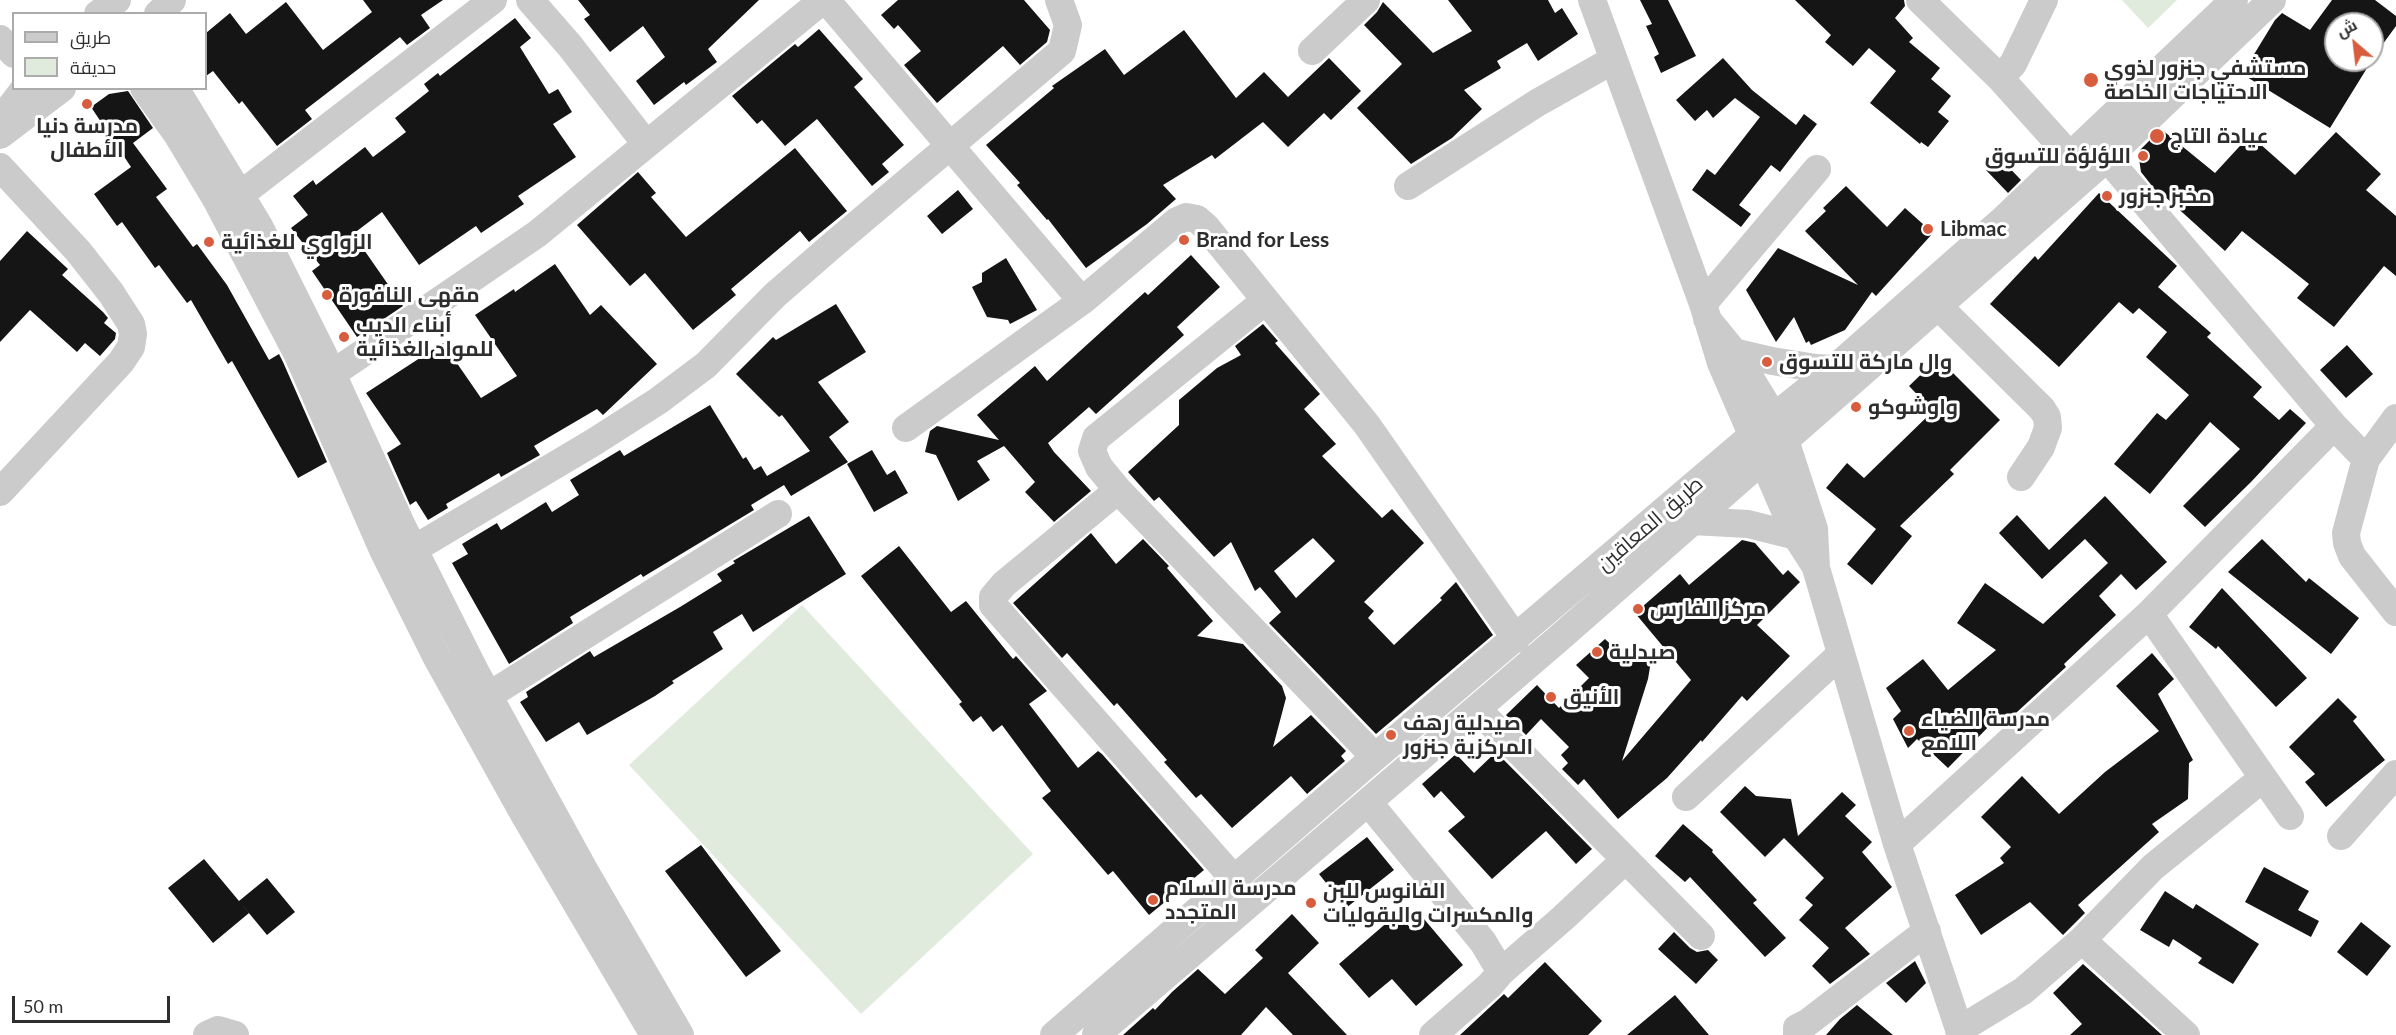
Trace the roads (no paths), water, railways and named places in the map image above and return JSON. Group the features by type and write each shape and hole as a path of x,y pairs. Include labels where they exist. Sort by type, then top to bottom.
{"street":[{"path":"80,0 109,7"},
{"path":"160,12 172,0"},
{"path":"240,195 493,0"},
{"path":"530,0 570,46 646,144"},
{"path":"332,374 537,234 824,0 1082,301"},
{"path":"414,549 594,442 658,401 706,364 775,295 1062,51 1068,25 1059,0"},
{"path":"1312,51 1366,0"},
{"path":"1592,0 1705,312 1721,363 1796,536 1816,568"},
{"path":"1920,0 2000,78 2071,157"},
{"path":"2000,78 2013,64 2044,0"},
{"name":"طريق المعاقين","path":"1780,428 1834,369 2071,157 2234,0"},
{"name":"طريق المعاقين","path":"1054,1035 1375,757 1516,639 1780,428 1938,306 2107,158 2272,0"},
{"path":"0,39 12,52"},
{"path":"1408,186 1536,103 1613,60"},
{"path":"0,121 23,90"},
{"path":"0,135 59,90"},
{"path":"145,90 177,134 216,199 298,355 383,550 437,658 525,816 654,1035"},
{"path":"176,90 259,226 414,549 488,696 583,868 680,1035"},
{"path":"2107,158 2334,426 2366,459"},
{"path":"0,167 85,260 111,293 131,324 133,334 131,347 121,362 0,492"},
{"path":"1705,312 1817,169"},
{"path":"906,428 1082,301 1177,221 1186,217 1197,219 1208,228 1367,425 1516,639"},
{"path":"1265,301 1096,438 1092,451 1095,460 1118,490 1375,757"},
{"path":"1938,306 2042,409 2047,417 2048,428 2041,447 2021,477"},
{"path":"1705,312 1734,352 1780,428 1814,529 1816,568 1897,844 1960,1033 2022,991 2082,940 2153,867 2264,778"},
{"path":"1734,352 1834,369"},
{"path":"2396,418 2366,459 2346,533 2352,556 2396,612"},
{"path":"1897,844 2149,614 2334,426"},
{"name":"طريق المعاقين","path":"1096,1035 1477,709 1692,521 1757,448"},
{"path":"1118,490 1004,584 993,597 993,605 1234,879"},
{"path":"488,696 778,514"},
{"path":"1692,521 1748,524 1796,536"},
{"path":"2149,614 2290,816"},
{"path":"1686,797 1841,654"},
{"path":"1477,709 1701,936"},
{"path":"2341,836 2396,774"},
{"path":"1368,802 1483,942 1500,972"},
{"path":"1433,1035 1625,860"},
{"path":"1797,1035 1797,1028 1807,1023 1927,931"},
{"path":"2082,940 2186,1035"},
{"path":"207,1035 218,1030 235,1035"}],"place":[{"name":"مستشفي جنزور لذوي الاحتياجات الخاصة","path":"2091,80"},
{"name":"مدرسة دنيا الأطفال","path":"87,104"},
{"name":"عيادة التاج","path":"2157,136"},
{"name":"اللؤلؤة للتسوق","path":"2143,156"},
{"name":"مخبز جنزور","path":"2107,196"},
{"name":"Libmac","path":"1928,229"},
{"name":"Brand for Less","path":"1184,240"},
{"name":"الزواوي للغذائية","path":"209,242"},
{"name":"مقهى النافورة","path":"327,295"},
{"name":"أبناء الديب للمواد الغذائية","path":"344,337"},
{"name":"وال ماركة للتسوق","path":"1767,362"},
{"name":"واوشوكو","path":"1856,407"},
{"name":"مركز الفارس","path":"1638,609"},
{"name":"صيدلية","path":"1597,652"},
{"name":"الأنيق","path":"1551,697"},
{"name":"مدرسة الضياء اللامع","path":"1909,731"},
{"name":"صيدلية رهف المركزية جنزور","path":"1391,735"},
{"name":"مدرسة السلام المتجدد","path":"1153,900"},
{"name":"الفانوس للبن والمكسرات والبقوليات","path":"1311,903"}]}
